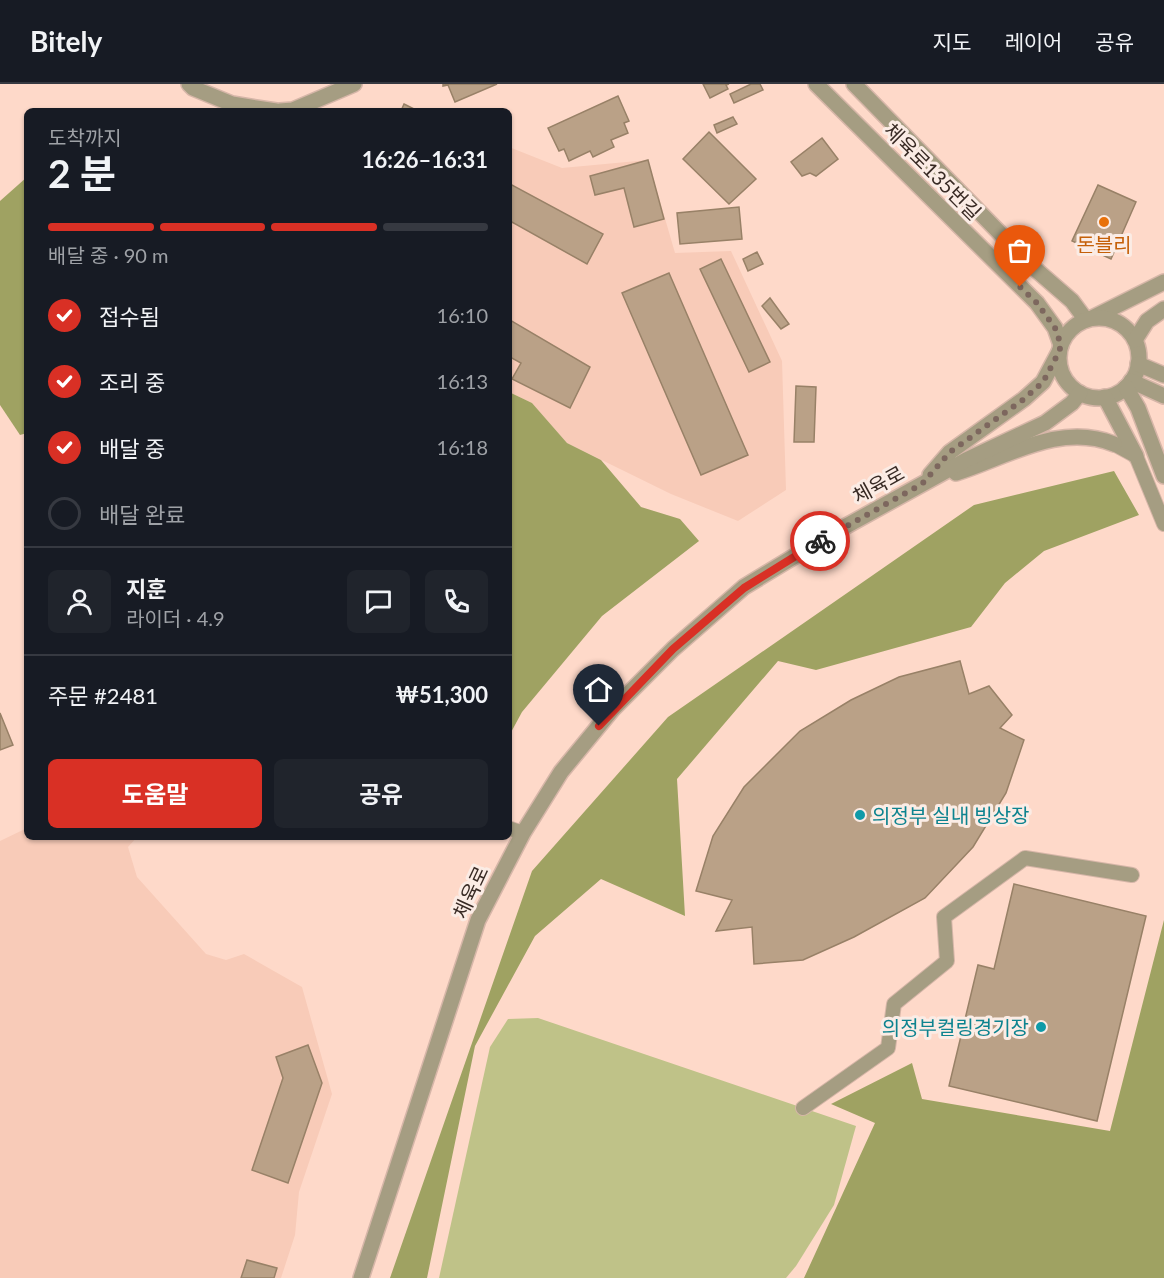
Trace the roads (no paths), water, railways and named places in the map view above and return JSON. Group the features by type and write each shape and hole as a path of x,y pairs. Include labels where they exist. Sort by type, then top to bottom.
{"street":[{"path":"189,84 193,88 232,104 257,108"},
{"path":"298,108 354,84"},
{"name":"체육로135번길","path":"816,84 1037,303 1055,328 1060,349"},
{"name":"체육로135번길","path":"854,84 1034,268 1089,319"},
{"path":"922,484 950,452 1024,399 1043,382 1070,330 1164,282"},
{"path":"1135,340 1147,321 1164,309"},
{"path":"1060,349 1060,364 1064,376 1080,393 1092,397 1113,396 1129,384 1138,364 1135,340 1128,330 1117,322 1105,318 1089,319"},
{"path":"1138,364 1164,375"},
{"path":"1129,384 1164,396"},
{"path":"1129,384 1164,476"},
{"path":"922,484 966,460 1045,423 1072,404 1080,393"},
{"path":"1105,397 1136,456"},
{"path":"922,484 974,468 1048,440 1088,436 1114,444"},
{"name":"체육로","path":"361,1278 478,920 523,833 561,772 612,710 673,649 744,588 828,536 922,484"}],"lane":[{"path":"1114,444 1136,456 1164,524"},
{"path":"512,829 523,833"},
{"path":"803,1108 888,1048 894,1005 947,962 944,917 1025,858 1132,875"}],"place":[{"name":"돈블리","path":"1104,222"},
{"name":"의정부 실내 빙상장","path":"860,815"},
{"name":"의정부컬링경기장","path":"1041,1027"}]}
